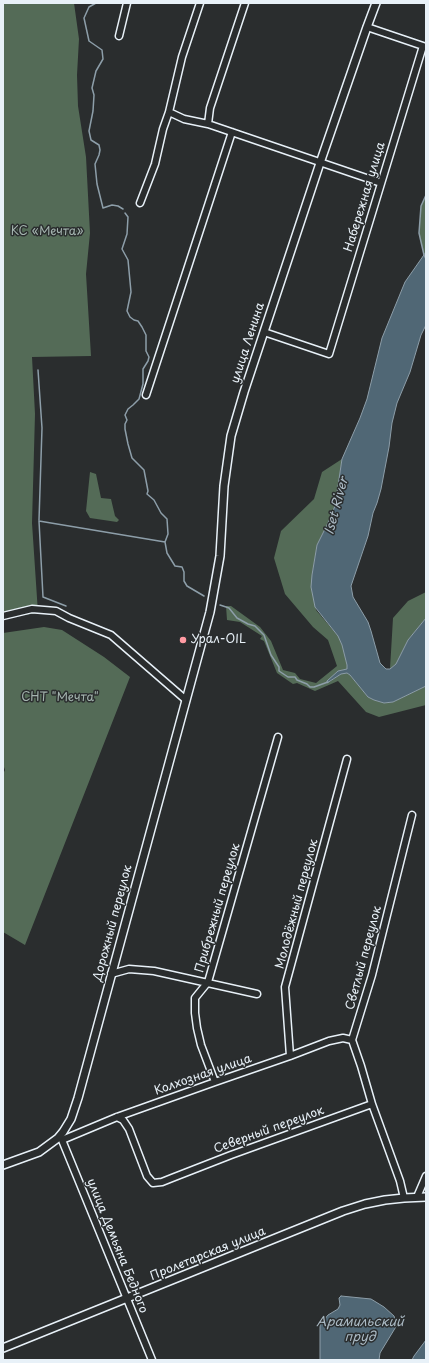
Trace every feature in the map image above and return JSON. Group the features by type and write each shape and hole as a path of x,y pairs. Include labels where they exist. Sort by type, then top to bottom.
{"main road":[{"name":"улица Ленина","path":"186,700 214,598 220,556 226,468 231,436 320,163 376,3"},
{"name":"Дорожный переулок","path":"3,1165 38,1152 60,1139 71,1118 78,1098 186,700"},
{"name":"Пролетарская улица","path":"3,1348 343,1211 365,1204 404,1198 426,1198"}],"street":[{"path":"119,36 127,3"},
{"path":"140,203 155,164 163,129 170,112 182,57 200,3"},
{"path":"208,124 210,108 245,3"},
{"path":"367,27 424,47"},
{"name":"Набережная улица","path":"264,332 329,354 424,47"},
{"path":"170,112 184,119 208,124 381,183"},
{"path":"146,395 232,132"},
{"path":"3,616 37,609 56,611 87,626 111,635 186,700"},
{"name":"Прибрежный переулок","path":"215,1082 201,1045 195,1013 195,998 208,982 278,736"},
{"name":"Молодёжный переулок","path":"290,1056 286,987 347,759"},
{"name":"Светлый переулок","path":"352,1040 372,975 412,815"},
{"path":"111,974 129,969 154,971 257,994"},
{"name":"Колхозная улица","path":"60,1139 117,1117 329,1042 343,1038 352,1040"},
{"path":"352,1040 362,1066 372,1104 400,1181 404,1198"},
{"name":"Северный переулок","path":"117,1117 123,1120 129,1129 147,1176 153,1182 162,1182 372,1104"},
{"name":"улица Демьяна Бедного","path":"60,1139 152,1360"},
{"path":"417,1197 426,1176"}],"green space":[{"name":"КС «Мечта»","path":"3,3 74,3 79,39 77,75 78,106 86,157 90,233 86,274 91,356 32,357 35,414 32,523 38,613 3,618"},
{"path":"426,195 426,252 424,255 419,233 421,206"},
{"path":"342,459 335,506 317,545 312,575 316,610 338,636 347,665 347,669 338,671 327,682 341,674 347,673 368,697 384,703 393,702 426,686 426,705 379,717 366,712 338,681 315,691 297,683 293,684 277,673 264,641 260,639 262,636 240,622 227,620 226,606 231,606 260,627 271,641 283,670 295,673 300,679 316,683 337,666 328,640 313,627 285,594 274,558 281,531 314,499 322,472"},
{"path":"90,472 96,474 101,498 111,499 115,516 119,520 117,522 90,518 86,511"},
{"path":"426,592 426,618 408,640 396,664 390,669 393,618 408,601"},
{"name":"СНТ \"Мечта\"","path":"44,627 62,630 104,657 130,677 25,945 3,932 3,774 5,770 3,764 3,633"}],"water":[{"name":"Iset River","path":"426,252 426,325 421,335 410,372 397,403 392,423 381,489 373,513 368,536 351,586 353,597 368,622 380,663 386,669 390,669 396,664 408,640 426,618 426,686 393,702 384,703 368,697 347,673 341,674 327,683 327,681 338,671 347,669 347,665 338,636 315,607 311,587 312,575 317,545 335,506 342,459 367,399 382,338 405,282"},
{"name":"Арамильский пруд","path":"341,1296 371,1299 384,1307 394,1316 397,1325 380,1353 379,1360 320,1360 320,1325 328,1315 338,1309 340,1305 339,1298"},
{"name":"Арамильский пруд","path":"426,1340 426,1360 412,1360 414,1356"}],"waterway":[{"path":"96,3 89,7 84,18 89,41 102,50 103,59 96,71 92,88 94,95 93,111 89,131 91,140 99,145 100,150 95,164 97,184 103,208 112,205 123,209"},
{"path":"426,195 421,206 419,233 426,259"},
{"path":"125,213 128,217 127,234 122,249 128,260 131,292 127,311 130,317 138,321 146,335 146,351 149,357 143,369 143,384 139,399 128,409 125,415 127,420 125,429 128,444 132,458 144,470 148,491 147,494 154,500 161,513 167,519 168,534 165,542 167,553 175,566 182,567 184,572 184,581 187,586 204,596"},
{"path":"38,370 42,428 39,520"},
{"path":"66,606 43,597 39,521 165,542"},
{"path":"220,605 229,608 237,618 255,626 264,635 271,655 279,667 279,671 288,677 295,677 297,680 307,684 310,687 328,682"}],"place":[{"name":"Урал-OIL","path":"183,640"}]}
